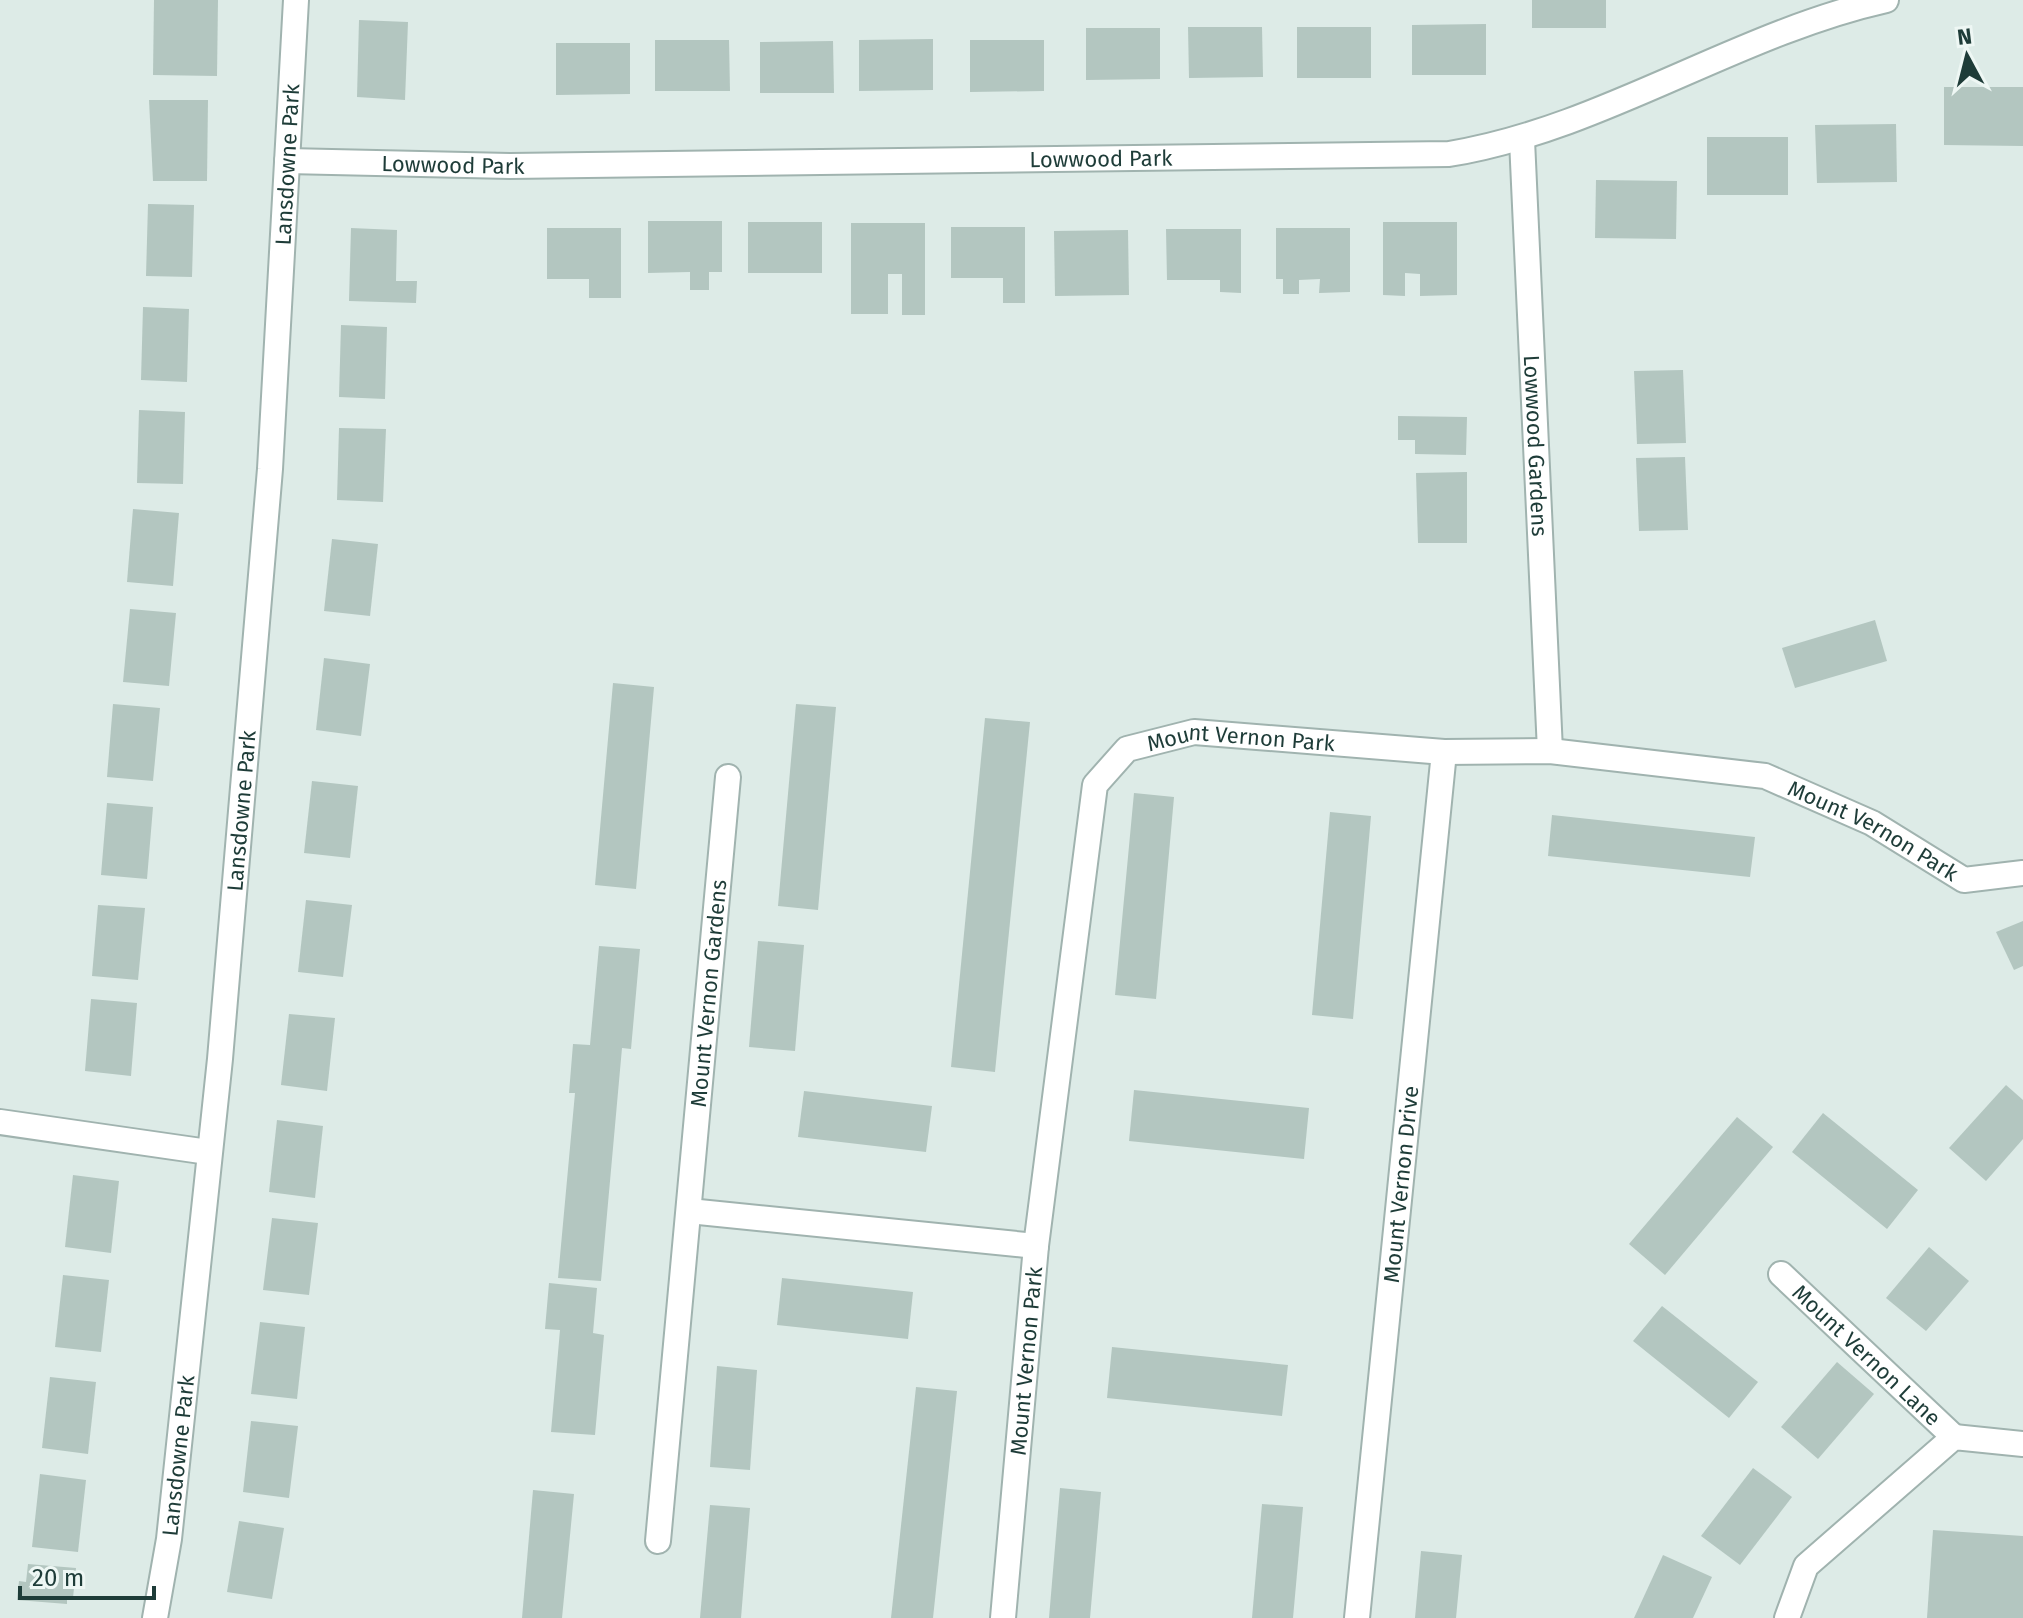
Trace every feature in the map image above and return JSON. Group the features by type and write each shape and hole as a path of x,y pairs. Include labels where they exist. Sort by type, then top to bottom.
{"street":[{"name":"Lansdowne Park","path":"155,1618 169,1539 220,1059 269,484 296,0"},
{"name":"Lowwood Park","path":"287,161 510,166 1449,154 1522,140 1756,41 1835,11 1886,0"},
{"name":"Lowwood Gardens","path":"1522,140 1550,751"},
{"name":"Mount Vernon Park","path":"1003,1618 1036,1246 1095,785 1127,749 1194,732 1444,752 1550,751 1765,776 1872,823 1964,880 2023,873"},
{"name":"Mount Vernon Drive","path":"1357,1618 1444,752"},
{"name":"Mount Vernon Gardens","path":"658,1541 728,777"},
{"path":"0,1122 208,1152"},
{"path":"689,1211 1036,1246"},
{"name":"Mount Vernon Lane","path":"1781,1274 1954,1437 2023,1444"},
{"name":"Mount Vernon Lane","path":"1787,1618 1806,1566 1954,1437"}],"building":[{"path":"154,0 218,0 217,76 153,75"},
{"path":"1532,0 1606,0 1606,28 1532,28"},
{"path":"359,20 408,22 405,100 357,97"},
{"path":"1486,24 1486,75 1412,75 1412,25"},
{"path":"1188,27 1262,27 1263,77 1189,78"},
{"path":"1297,27 1371,27 1371,78 1297,78"},
{"path":"1086,28 1160,28 1160,79 1086,80"},
{"path":"933,39 933,90 859,91 859,40"},
{"path":"655,40 729,40 730,91 655,91"},
{"path":"970,40 1044,40 1044,91 970,92"},
{"path":"833,41 834,93 760,93 760,42"},
{"path":"556,43 630,43 630,94 556,95"},
{"path":"1944,87 2023,87 2023,146 1944,145"},
{"path":"149,100 208,100 207,181 153,181"},
{"path":"1896,124 1897,182 1817,183 1815,125"},
{"path":"1707,137 1788,137 1788,195 1707,195"},
{"path":"1596,180 1677,181 1676,239 1595,238"},
{"path":"148,204 194,205 192,277 146,276"},
{"path":"648,221 722,221 722,272 709,272 709,290 690,290 690,272 648,273"},
{"path":"748,222 822,222 822,273 748,273"},
{"path":"1383,222 1457,222 1457,295 1420,296 1420,274 1405,273 1405,296 1383,295"},
{"path":"851,223 925,223 925,315 902,315 902,274 888,274 888,314 851,314"},
{"path":"951,227 1025,227 1025,303 1003,303 1003,278 951,278"},
{"path":"351,228 397,230 396,281 417,281 416,303 349,301"},
{"path":"547,228 621,228 621,298 589,298 589,279 547,279"},
{"path":"1276,228 1350,228 1350,292 1319,293 1320,279 1299,280 1299,294 1283,294 1283,279 1276,279"},
{"path":"1166,229 1241,229 1241,293 1220,292 1220,280 1167,280"},
{"path":"1128,230 1129,295 1055,296 1054,231"},
{"path":"143,307 189,309 187,382 141,380"},
{"path":"341,325 387,327 385,399 339,397"},
{"path":"1683,370 1686,443 1637,444 1634,371"},
{"path":"139,410 185,412 183,484 137,483"},
{"path":"1398,416 1467,417 1466,455 1415,454 1415,440 1398,440"},
{"path":"339,428 386,429 383,502 337,500"},
{"path":"1685,457 1688,530 1639,531 1636,458"},
{"path":"1467,472 1467,543 1418,543 1416,473"},
{"path":"133,509 179,513 173,586 127,582"},
{"path":"332,539 378,544 370,616 324,611"},
{"path":"130,609 176,613 169,686 123,682"},
{"path":"1875,620 1887,661 1795,688 1782,648"},
{"path":"324,658 370,664 361,736 316,730"},
{"path":"613,683 654,687 636,889 595,885"},
{"path":"113,704 160,708 153,781 107,777"},
{"path":"796,704 836,707 818,910 778,906"},
{"path":"985,718 1030,722 995,1072 951,1067"},
{"path":"312,781 358,786 350,858 304,853"},
{"path":"1134,793 1174,797 1156,999 1115,995"},
{"path":"107,803 153,807 147,879 101,875"},
{"path":"1330,812 1371,816 1353,1019 1312,1015"},
{"path":"1552,815 1755,837 1750,877 1548,856"},
{"path":"306,900 352,905 343,977 298,972"},
{"path":"98,905 145,908 138,980 92,976"},
{"path":"2023,921 2023,966 2014,970 1996,932"},
{"path":"758,941 804,945 795,1051 749,1047"},
{"path":"599,946 640,949 631,1049 622,1048 601,1281 558,1278 575,1093 569,1093 573,1044 590,1045"},
{"path":"91,999 137,1003 131,1076 85,1071"},
{"path":"289,1014 335,1018 327,1091 281,1085"},
{"path":"2006,1085 2023,1100 2023,1139 1986,1181 1949,1148"},
{"path":"1134,1090 1309,1108 1304,1159 1129,1141"},
{"path":"804,1091 932,1106 926,1152 798,1137"},
{"path":"1823,1113 1918,1190 1887,1229 1792,1152"},
{"path":"1737,1117 1773,1147 1665,1275 1629,1244"},
{"path":"277,1120 323,1126 315,1198 269,1192"},
{"path":"73,1175 119,1181 111,1253 65,1247"},
{"path":"272,1218 318,1223 309,1295 263,1290"},
{"path":"1929,1247 1969,1281 1926,1331 1886,1298"},
{"path":"63,1275 109,1280 101,1352 55,1347"},
{"path":"782,1278 913,1292 908,1339 777,1325"},
{"path":"549,1283 597,1288 593,1333 604,1335 595,1435 551,1432 560,1330 545,1329"},
{"path":"1662,1306 1758,1382 1729,1418 1633,1341"},
{"path":"260,1322 305,1327 297,1399 251,1394"},
{"path":"1112,1347 1288,1365 1282,1416 1107,1398"},
{"path":"1837,1362 1874,1394 1818,1459 1781,1427"},
{"path":"717,1366 757,1370 750,1470 710,1467"},
{"path":"50,1377 96,1382 88,1454 42,1448"},
{"path":"916,1387 957,1391 933,1618 891,1618"},
{"path":"251,1421 298,1426 289,1498 243,1492"},
{"path":"1753,1468 1792,1497 1740,1565 1701,1536"},
{"path":"40,1474 86,1480 78,1552 32,1547"},
{"path":"1060,1488 1101,1492 1090,1618 1049,1618"},
{"path":"533,1490 574,1494 562,1618 522,1618"},
{"path":"1262,1504 1303,1507 1293,1618 1252,1618"},
{"path":"710,1505 750,1508 741,1618 700,1618"},
{"path":"239,1521 284,1528 272,1599 227,1592"},
{"path":"1933,1530 2023,1536 2023,1618 1927,1618"},
{"path":"1421,1551 1462,1555 1456,1618 1415,1618"},
{"path":"1663,1555 1712,1577 1693,1618 1634,1618"},
{"path":"28,1564 76,1568 73,1598 67,1598 67,1604 17,1600 19,1581 26,1582"}]}
